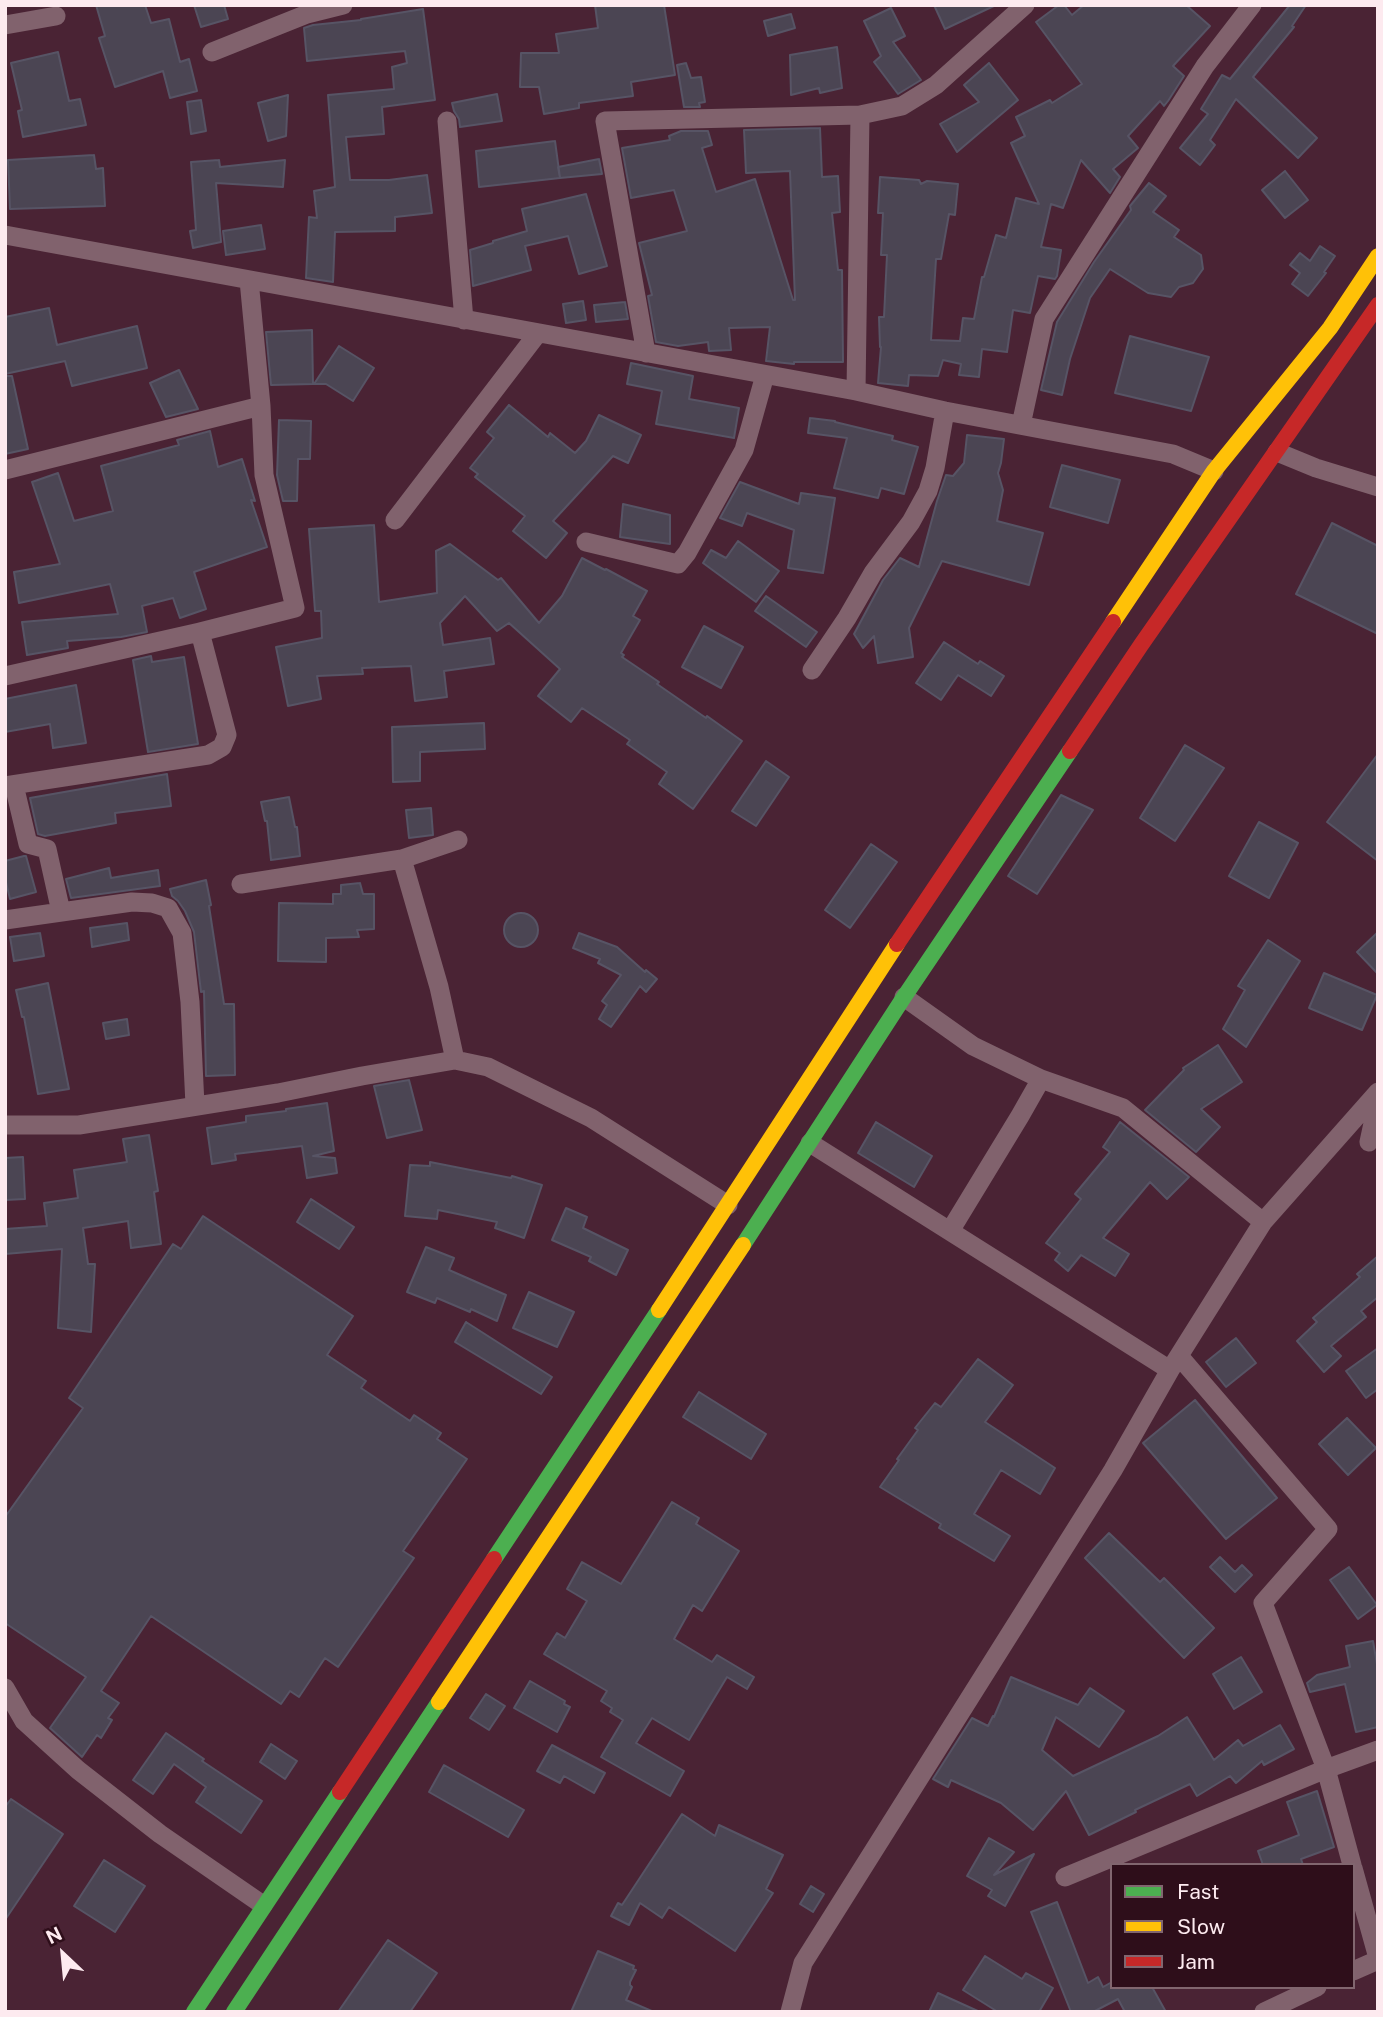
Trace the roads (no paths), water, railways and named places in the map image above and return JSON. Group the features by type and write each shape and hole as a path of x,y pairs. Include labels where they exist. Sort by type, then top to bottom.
{"main road":[{"path":"234,2012 534,1528 713,1258 810,1143 904,997 1126,635 1214,471 1330,328 1378,256"},
{"path":"194,2012 263,1905 534,1528 713,1258 728,1205 898,942 1126,635 1277,452 1378,305"}],"street":[{"path":"212,52 307,14 343,5"},
{"path":"646,353 605,121 860,115 902,106 936,85 1025,5"},
{"path":"1021,425 1045,319 1205,66 1252,5"},
{"path":"5,25 56,16"},
{"path":"856,391 860,115"},
{"path":"447,121 464,320"},
{"path":"5,235 856,391 1173,454 1214,471"},
{"path":"5,676 295,608 264,475 261,406 249,279"},
{"path":"395,520 538,333"},
{"path":"586,541 678,564 691,547 744,450 765,374"},
{"path":"5,470 261,406"},
{"path":"812,670 873,573 911,522 928,491 946,411"},
{"path":"1277,452 1316,468 1378,487"},
{"path":"61,912 47,849 28,844 10,785 208,755 222,747 226,735 200,632"},
{"path":"241,884 402,859 458,840"},
{"path":"402,859 439,987 455,1060"},
{"path":"5,920 132,902 152,903 168,908 182,933 190,1002 195,1105"},
{"path":"904,997 973,1046 1041,1079 1123,1108 1263,1222"},
{"path":"5,1125 79,1125 278,1093 455,1060 488,1067 591,1118 728,1205"},
{"path":"950,1231 1041,1079"},
{"path":"790,2012 803,1963 1113,1470 1174,1363 1263,1222 1378,1091"},
{"path":"1345,1129 1373,1147 1378,1100"},
{"path":"810,1143 950,1231 1174,1363 1328,1529 1263,1603 1326,1769 1352,1863"},
{"path":"5,1688 24,1721 78,1770 160,1834 263,1905"},
{"path":"1065,1877 1378,1750"},
{"path":"1355,1874 1378,1959 1355,1970"},
{"path":"1264,2012 1313,1989"}]}
